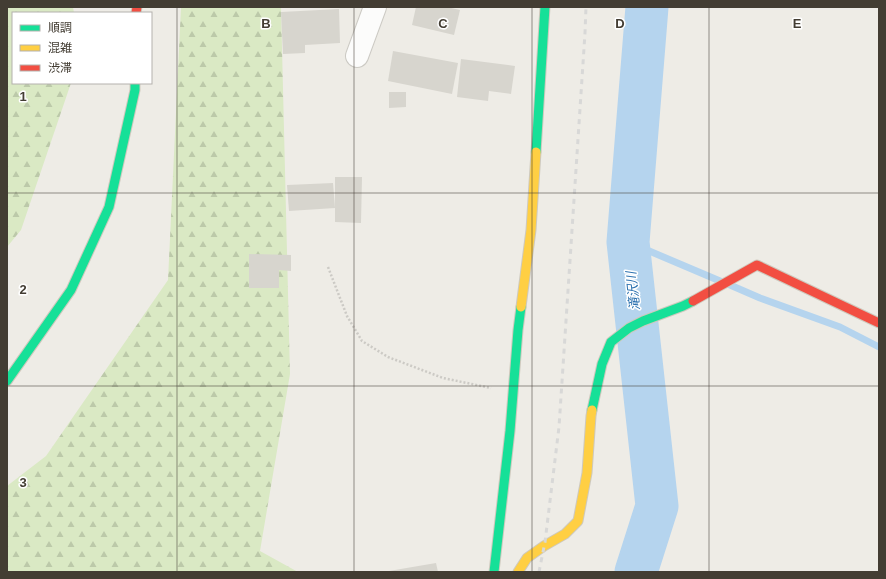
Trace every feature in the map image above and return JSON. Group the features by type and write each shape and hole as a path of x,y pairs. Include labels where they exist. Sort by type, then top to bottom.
{"street":[{"path":"357,56 374,7"},
{"path":"494,572 510,431 518,330 531,222 545,7"},
{"path":"7,382 71,290 109,207 135,90 135,84"},
{"path":"518,572 527,558 565,534 578,521 587,473 591,416 602,364 611,342 629,328 643,321 683,306 757,265 879,323"}],"path":[{"path":"328,267 347,316 362,341 388,357 443,378 513,392"}],"green space":[{"path":"7,7 73,7 74,12 12,12 12,84 71,84 21,230 7,247"},
{"path":"181,7 281,7 290,374 260,551 298,572 7,572 7,486 46,456 168,280"}],"building":[{"path":"416,7 447,7 460,10 454,35 412,25"},
{"path":"339,9 340,43 305,45 305,53 283,54 281,12"},
{"path":"393,51 458,63 452,94 388,81"},
{"path":"461,59 515,66 511,94 489,91 488,101 457,97"},
{"path":"389,92 406,92 406,107 389,108"},
{"path":"335,177 362,177 361,223 335,222"},
{"path":"333,183 335,208 289,211 287,185"},
{"path":"249,254 291,255 291,271 279,270 279,288 249,288"},
{"path":"436,563 438,572 389,572 389,571"}],"waterway":[{"name":"滝沢川","path":"636,572 657,506 628,242 647,7"},
{"path":"628,242 720,281"},
{"path":"730,285 760,298 840,327 879,347"}],"railway":[{"path":"539,572 545,542 559,427 586,7"}],"traffic: fast":[{"path":"536,152 545,7"},
{"path":"7,381 71,290 109,207 135,90 135,84"},
{"path":"592,410 602,364 611,342 629,328 693,301"},
{"path":"494,572 510,431 521,307"}],"traffic: slow":[{"path":"521,307 531,230 536,152"},
{"path":"518,572 527,558 565,534 578,521 587,473 592,410"}],"traffic: jam":[{"path":"136,12 137,7"},
{"path":"693,301 757,265 879,323"}]}
